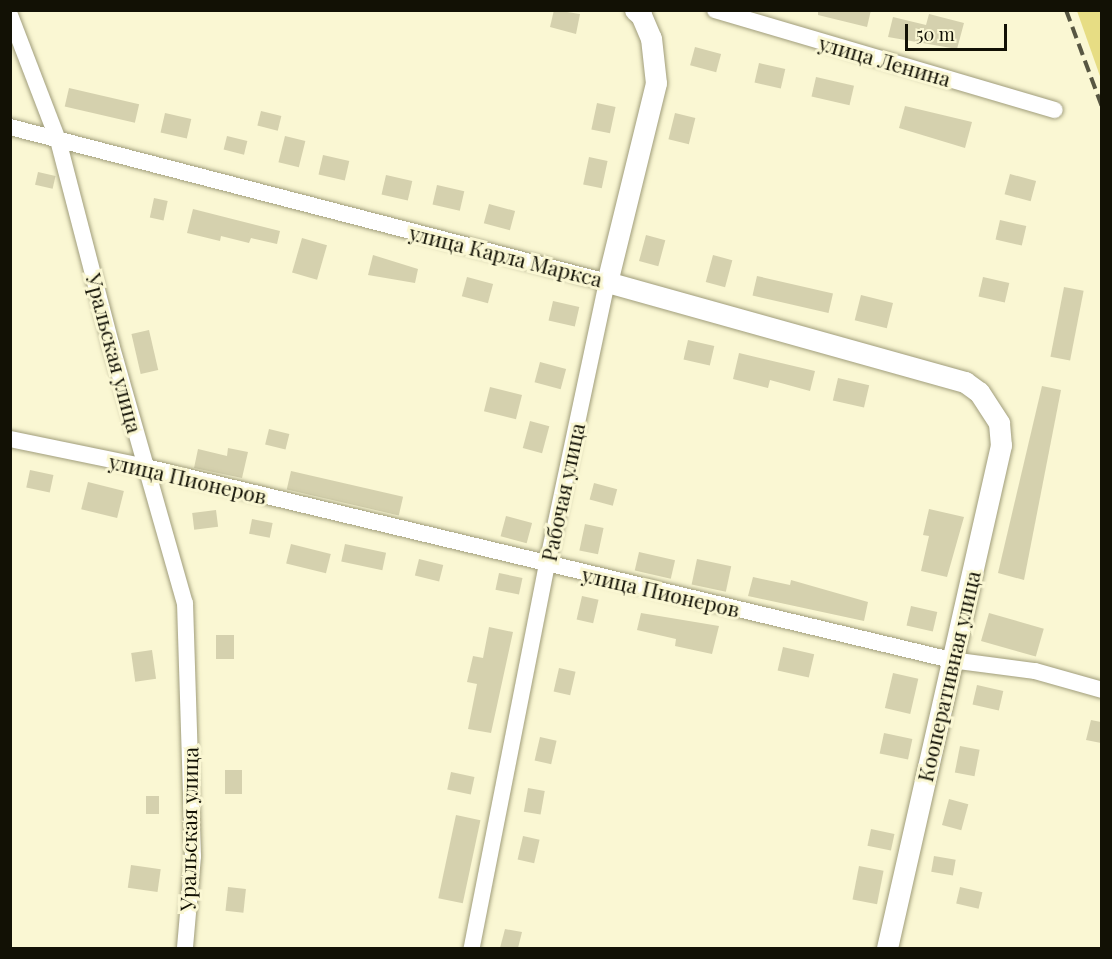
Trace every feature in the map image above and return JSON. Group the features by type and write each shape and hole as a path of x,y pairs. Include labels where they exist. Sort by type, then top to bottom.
{"main road":[{"name":"Рабочая улица","path":"607,282 656,83 651,38 641,15 635,10"},
{"name":"улица Карла Маркса","path":"607,282 925,368 965,381 991,406"},
{"name":"Кооперативная улица","path":"887,948 1001,445 999,423 991,406"}],"street":[{"name":"улица Ленина","path":"715,10 1055,110"},
{"name":"Уральская улица","path":"10,15 58,140 185,603 193,856 185,948"},
{"name":"улица Карла Маркса","path":"10,127 607,282"},
{"name":"Рабочая улица","path":"472,948 547,564 607,282"},
{"name":"улица Пионеров","path":"10,439 146,467 951,660 1035,671 1101,690"}],"shaded area":[{"path":"1077,11 1101,11 1101,79"}],"building":[{"path":"554,10 580,14 576,34 550,27"},
{"path":"818,10 871,10 867,27 818,15"},
{"path":"929,14 964,23 957,49 888,37 893,17 926,25"},
{"path":"695,47 721,54 716,72 690,65"},
{"path":"759,63 785,69 781,89 755,82"},
{"path":"816,77 854,86 850,105 812,96"},
{"path":"69,88 139,104 135,123 65,107"},
{"path":"597,103 616,107 610,133 591,129"},
{"path":"905,106 972,122 965,148 899,128"},
{"path":"261,111 281,116 278,131 257,126"},
{"path":"165,113 191,119 187,139 161,132"},
{"path":"675,113 695,118 689,144 668,139"},
{"path":"227,136 247,141 244,155 224,150"},
{"path":"285,136 305,141 299,167 278,162"},
{"path":"323,155 349,161 345,181 319,174"},
{"path":"589,157 608,161 602,188 583,184"},
{"path":"38,172 56,176 53,189 35,185"},
{"path":"1010,174 1036,181 1031,201 1005,194"},
{"path":"386,175 412,181 408,201 382,194"},
{"path":"437,185 464,191 460,211 433,204"},
{"path":"154,198 168,201 164,220 150,218"},
{"path":"489,204 515,211 510,230 484,223"},
{"path":"193,209 280,231 277,244 251,238 249,243 221,236 220,241 187,233"},
{"path":"1000,220 1026,226 1022,246 996,239"},
{"path":"646,235 665,240 658,266 639,261"},
{"path":"302,238 327,245 317,280 292,273"},
{"path":"373,255 418,269 415,283 368,275"},
{"path":"713,255 732,260 725,287 706,282"},
{"path":"757,276 833,294 829,313 753,295"},
{"path":"467,277 493,284 488,303 462,296"},
{"path":"983,277 1009,283 1005,303 979,296"},
{"path":"1064,287 1084,291 1070,361 1050,357"},
{"path":"861,295 893,303 887,328 855,320"},
{"path":"553,301 579,307 575,327 549,320"},
{"path":"149,330 158,370 141,374 131,334"},
{"path":"688,340 714,346 710,366 684,359"},
{"path":"739,353 815,371 810,391 770,380 768,388 733,379"},
{"path":"540,362 566,369 561,389 535,382"},
{"path":"838,378 869,385 864,408 833,400"},
{"path":"1042,386 1061,390 1024,580 998,573"},
{"path":"490,387 522,395 516,419 484,411"},
{"path":"530,421 549,426 542,453 523,448"},
{"path":"269,429 289,434 286,450 265,445"},
{"path":"228,448 248,452 242,478 194,468 198,449 227,456"},
{"path":"30,470 53,475 50,493 26,488"},
{"path":"291,471 403,497 399,515 287,490"},
{"path":"88,482 124,491 117,518 81,509"},
{"path":"594,483 617,489 613,506 590,499"},
{"path":"929,509 964,517 947,577 921,571 929,536 923,535"},
{"path":"216,510 218,527 194,530 192,513"},
{"path":"506,516 532,523 527,543 501,536"},
{"path":"252,519 273,523 270,538 249,534"},
{"path":"585,524 604,528 598,554 579,550"},
{"path":"291,544 331,554 326,573 286,563"},
{"path":"345,544 386,553 382,570 341,562"},
{"path":"639,552 675,560 671,579 635,571"},
{"path":"419,559 443,565 439,582 415,575"},
{"path":"697,559 731,566 726,592 692,584"},
{"path":"499,573 522,578 519,595 495,590"},
{"path":"753,577 790,585 791,580 868,602 864,621 748,596"},
{"path":"582,596 599,600 593,623 577,619"},
{"path":"911,606 937,612 933,632 907,625"},
{"path":"641,613 719,626 712,654 675,646 676,639 637,630"},
{"path":"989,613 1044,629 1036,657 981,641"},
{"path":"489,627 513,632 491,733 468,729 477,684 467,682 473,656 483,658"},
{"path":"216,635 234,635 234,659 216,659"},
{"path":"783,647 814,654 809,678 778,670"},
{"path":"152,650 156,679 135,682 131,653"},
{"path":"559,668 576,672 570,695 554,691"},
{"path":"893,673 918,679 910,714 885,708"},
{"path":"977,685 1003,691 999,711 973,704"},
{"path":"1091,720 1101,722 1101,743 1086,740"},
{"path":"884,733 912,739 908,760 880,754"},
{"path":"540,737 557,741 551,764 535,760"},
{"path":"960,746 980,750 974,776 955,773"},
{"path":"225,770 242,770 242,794 225,794"},
{"path":"451,772 474,777 471,795 447,790"},
{"path":"528,788 545,791 541,815 524,812"},
{"path":"146,796 159,796 159,814 146,814"},
{"path":"949,799 968,804 961,830 942,825"},
{"path":"456,815 480,820 463,903 438,898"},
{"path":"871,829 894,834 891,851 867,846"},
{"path":"523,836 540,840 534,863 518,859"},
{"path":"934,856 956,860 953,876 931,872"},
{"path":"131,865 161,869 158,892 128,888"},
{"path":"859,866 884,871 877,904 853,899"},
{"path":"228,887 246,889 243,913 225,911"},
{"path":"960,887 982,892 979,909 956,904"},
{"path":"505,929 522,932 518,948 500,948"}],"railway":[{"path":"1066,10 1102,107"}]}
